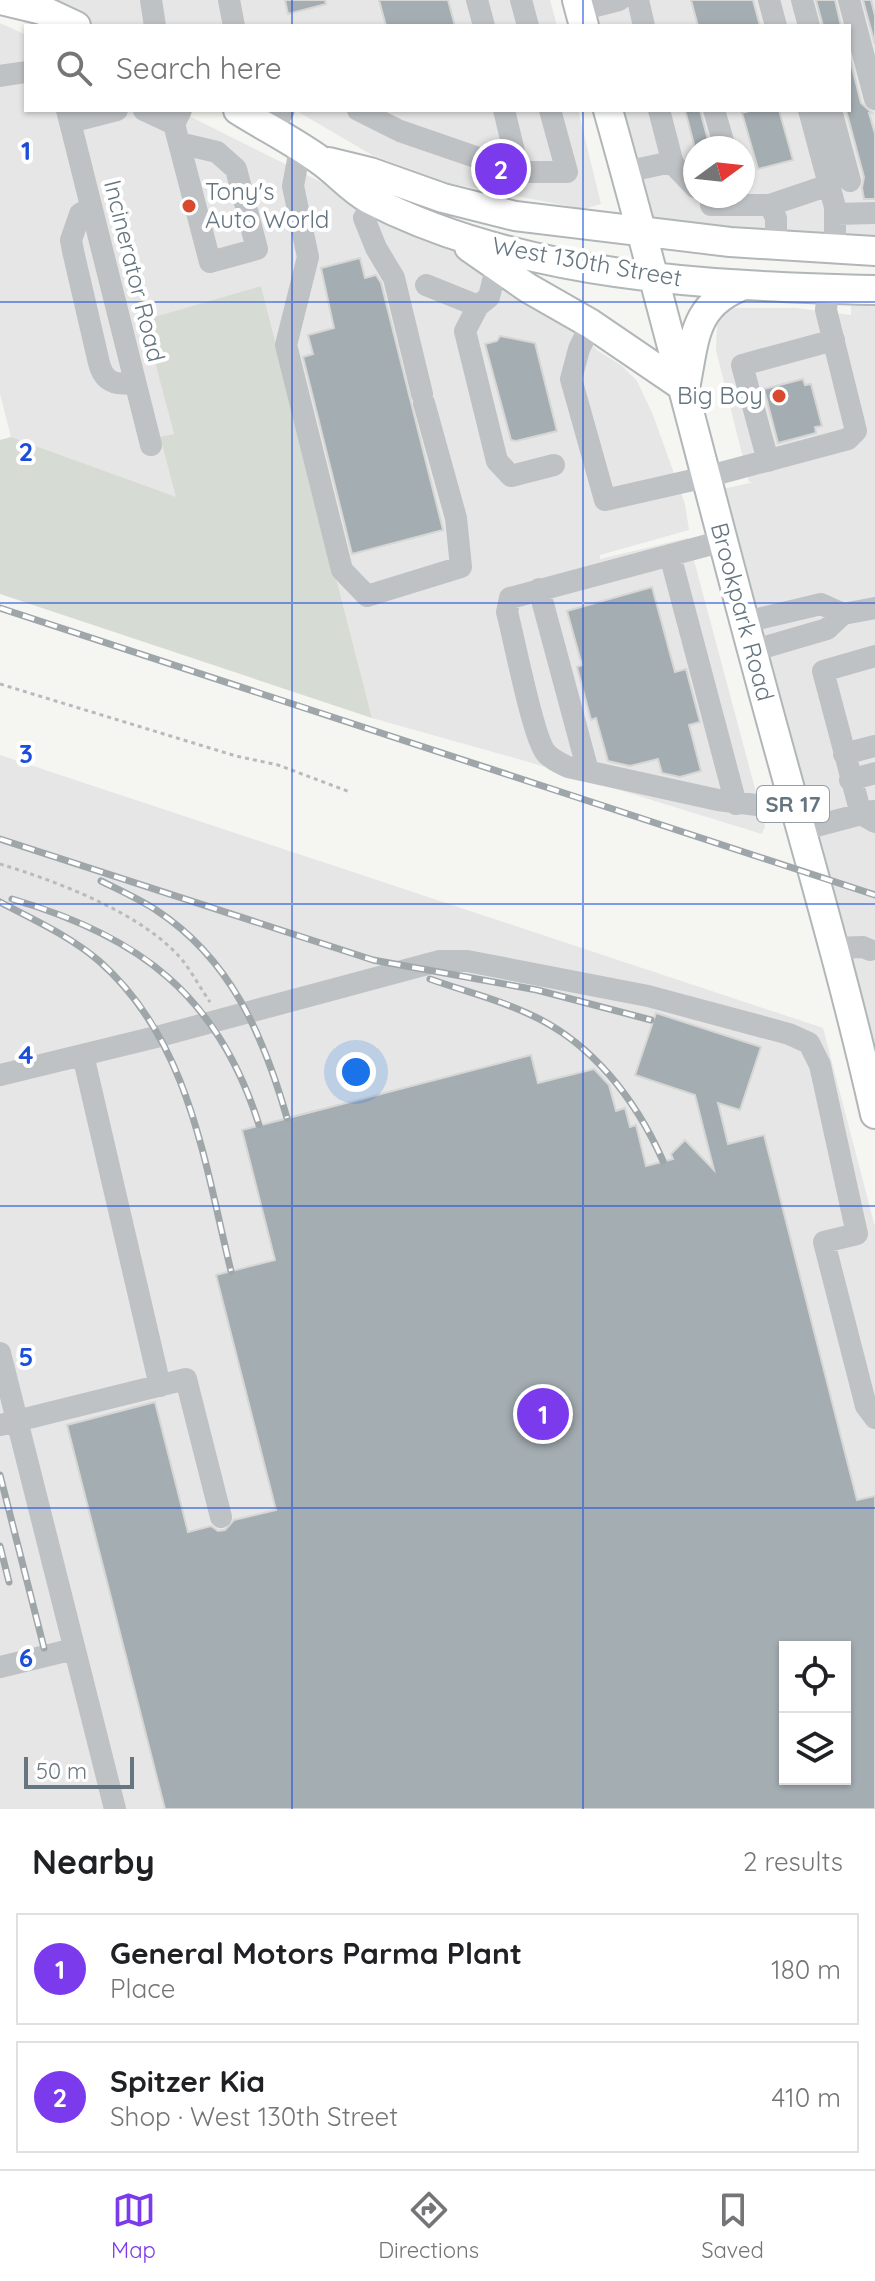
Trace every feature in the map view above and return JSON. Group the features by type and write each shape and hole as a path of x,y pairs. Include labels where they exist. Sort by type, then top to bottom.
{"main road":[{"path":"1,0 59,16"},
{"name":"West 130th Street","path":"246,112 277,120 310,155 365,197 384,191 443,198 515,216 643,232 875,251"},
{"name":"Brookpark Road","path":"609,112 855,1026 875,1114"},
{"name":"West 130th Street","path":"384,191 445,231 499,258 528,288 591,324 685,388"},
{"path":"499,258 506,232 515,216"},
{"path":"533,256 555,251 573,253 599,249 643,232"},
{"path":"828,289 835,249"},
{"name":"West 130th Street","path":"499,258 533,256 656,279 875,290"},
{"path":"685,388 696,334 710,304 744,285"}],"street":[{"path":"151,0 155,24"},
{"path":"229,0 234,24"},
{"path":"477,0 483,24"},
{"path":"521,0 527,24"},
{"path":"580,12 619,0"},
{"path":"638,0 644,24"},
{"path":"769,0 775,24"},
{"path":"802,0 808,24"},
{"path":"849,0 875,99"},
{"path":"0,76 24,72"},
{"path":"69,116 101,112"},
{"path":"148,112 178,126 236,169 257,249 210,262 178,126"},
{"path":"362,112 400,131 519,172 567,172 551,112"},
{"path":"504,112 519,172"},
{"path":"660,112 673,164 683,174"},
{"path":"715,112 722,136"},
{"path":"810,112 839,183"},
{"path":"831,112 839,183 835,249"},
{"name":"Incinerator Road","path":"69,116 151,445"},
{"path":"310,155 293,186 308,257 286,345 342,570 367,596 461,567 456,518 394,278 376,248 364,218 384,191"},
{"path":"625,172 673,164"},
{"path":"755,203 770,205 839,183"},
{"path":"770,205 776,218 776,245"},
{"path":"708,208 714,240"},
{"path":"835,214 875,213"},
{"path":"499,258 489,297 478,306 465,331 497,461 511,476 554,465"},
{"path":"426,285 478,306"},
{"path":"591,324 579,349 571,379 605,500 848,439 856,431 826,310 828,289"},
{"path":"768,461 742,365 834,340"},
{"path":"723,541 510,598 507,612 536,728 541,746 555,761 798,820 870,816 850,780 823,671 875,656"},
{"path":"670,555 736,804"},
{"path":"539,589 588,771"},
{"path":"745,622 821,604 843,614"},
{"path":"752,651 827,629 843,614 875,608"},
{"path":"844,754 875,746"},
{"path":"850,780 875,773"},
{"path":"834,948 863,947 870,950"},
{"path":"0,1075 439,961 467,961 648,996 789,1034 809,1043 820,1065 857,1234 824,1242 866,1406 875,1418"},
{"path":"83,1055 160,1386"},
{"path":"0,1353 8,1423 74,1649 115,1809"},
{"path":"8,1423 186,1379 221,1517"},
{"path":"0,1667 74,1649"}],"path":[{"path":"0,684 236,756 278,765 350,792"},
{"path":"0,864 84,895 160,940 182,960 212,1005 218,1020"}],"shaded area":[{"path":"28,0 550,0 556,24 84,24"},
{"path":"593,0 875,0 875,242 653,224 624,112 851,112 851,24 599,24"},
{"path":"0,23 24,34 24,112 181,112 435,239 572,323 597,350 622,366 637,381 653,415 685,504 689,530 600,555 600,559 688,538 765,826 762,834 522,760 372,718 261,286 145,320 174,434 160,438 177,498 11,437 0,394"},
{"path":"298,112 578,112 601,204 584,209 448,183 372,155"},
{"path":"261,286 372,718 0,594 0,440 11,437 176,497 160,437 174,434 144,320"},
{"path":"851,297 875,297 875,1067 723,489 754,482 749,482 716,350 717,324 728,308 796,308 851,315"},
{"path":"0,755 823,1028 875,1227 875,1809 0,1809"}],"building":[{"path":"285,0 325,0 326,4 288,14"},
{"path":"379,0 448,0 454,24 385,24"},
{"path":"691,0 753,0 759,24 697,24"},
{"path":"816,0 835,0 841,24 822,24"},
{"path":"863,0 871,0 875,16 875,44"},
{"path":"851,63 861,103 872,113 869,113 875,134 875,199 864,199 864,177 847,112 851,112"},
{"path":"686,112 701,112 707,136 692,136"},
{"path":"780,112 793,160 758,169 755,136 749,136 742,113"},
{"path":"360,258 365,278 376,275 381,283 443,530 352,554 303,357 313,354 308,335 334,328 321,268"},
{"path":"500,336 535,343 557,431 511,440 485,344 497,341"},
{"path":"803,379 805,385 811,384 822,426 815,427 816,433 778,443 764,389"},
{"path":"652,587 675,672 686,669 700,722 689,725 701,771 680,777 662,773 658,759 630,766 608,761 596,718 591,720 577,667 582,665 567,611"},
{"path":"656,1013 761,1047 740,1110 718,1103 728,1144 764,1135 857,1500 875,1496 875,1809 165,1809 67,1425 155,1402 188,1532 211,1526 218,1531 225,1530 234,1520 276,1510 216,1275 275,1260 242,1130 531,1055 538,1083 594,1069 609,1085 616,1111 625,1108 630,1127 636,1125 646,1166 673,1159 671,1154 685,1140 714,1170 695,1095 635,1075"}],"railway":[{"path":"0,608 875,895"},
{"path":"0,839 373,960 537,990 651,1020"},
{"path":"101,881 149,906 182,930 224,975 255,1029 287,1118"},
{"path":"12,899 98,932 135,952 168,977 196,1006 221,1040 242,1079 259,1125"},
{"path":"0,902 88,952 129,992 154,1027 189,1104 231,1271"},
{"path":"430,979 517,1009 573,1040 610,1075 625,1095 640,1116 663,1161"},
{"path":"0,1475 44,1648"},
{"path":"0,1546 9,1582"}],"place":[{"name":"Spitzer Kia","path":"501,169"},
{"name":"Tony's Auto World","path":"189,206"},
{"name":"Big Boy","path":"779,396"},
{"name":"General Motors Parma Plant","path":"543,1414"}]}
